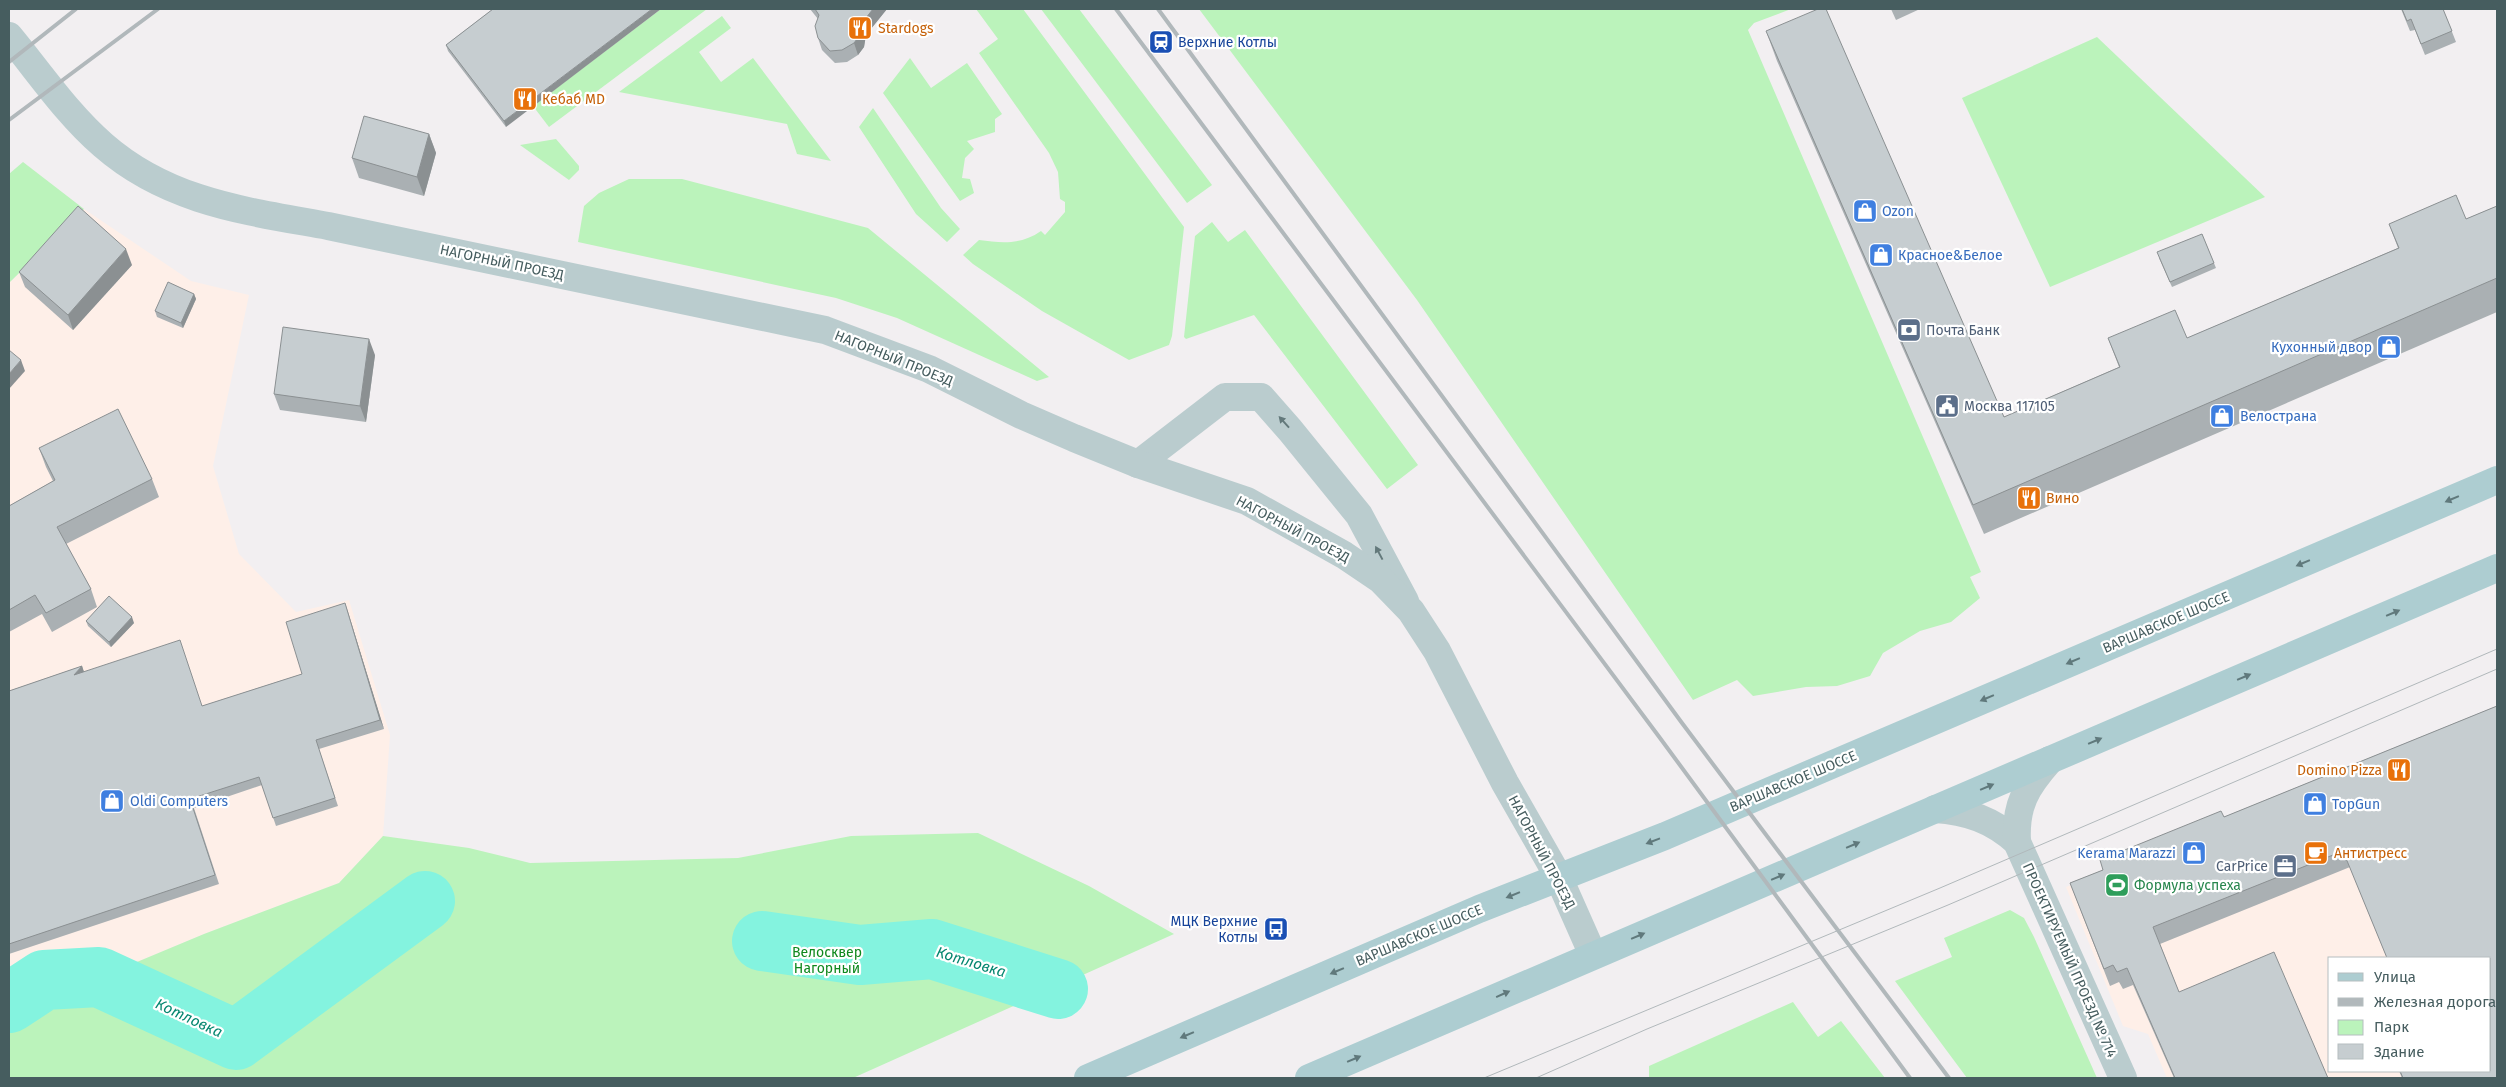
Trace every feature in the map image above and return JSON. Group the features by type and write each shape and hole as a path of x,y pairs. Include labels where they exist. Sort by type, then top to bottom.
{"main road":[{"name":"ВАРШАВСКОЕ ШОССЕ","path":"1088,1078 1558,876 1665,836 2497,480"},
{"path":"1309,1078 2497,568"}],"street":[{"name":"НАГОРНЫЙ ПРОЕЗД","path":"9,36 68,108 102,145 125,162 177,192 210,203 254,213 337,228 825,330 929,369 1021,415 1138,464 1246,501 1344,555 1381,580 1411,611 1437,651 1505,782 1558,876 1593,955"},
{"path":"1138,464 1225,397 1261,397 1358,514 1411,611"},
{"name":"ПРОЕКТИРУЕМЫЙ ПРОЕЗД № 714","path":"2050,760 2031,781 2020,803 2017,842 2123,1078"},
{"path":"1935,809 1959,811 1984,819 2017,842"}],"shaded area":[{"path":"84,209 191,281 249,295 213,466 239,554 296,612 349,600 390,735 383,836 339,883 204,934 41,1002 9,996 9,283"},
{"path":"2497,710 2497,1078 2167,1078 2148,1034 2123,1026 2066,887"}],"green space":[{"path":"661,9 707,9 549,127 533,106"},
{"path":"976,9 1023,9 1184,227 1172,336 1169,345 1129,360 1042,311 973,264 963,255 979,240 1011,242 1026,239 1041,231 1045,235 1065,212 1065,202 1060,199 1058,172 1049,153 979,53 998,39"},
{"path":"1041,9 1079,9 1212,185 1187,203"},
{"path":"1199,9 1791,9 1754,23 1748,30 1981,572 1970,577 1980,598 1951,622 1920,631 1883,653 1870,676 1837,686 1806,687 1753,696 1737,680 1693,700 1417,300"},
{"path":"722,16 731,28 699,52 721,82 753,58 831,161 797,154 787,124 619,92"},
{"path":"2097,37 2265,197 2050,287 1962,98"},
{"path":"910,58 931,88 967,63 1002,114 995,119 995,132 967,141 974,149 965,158 962,178 970,179 974,193 960,201 883,93"},
{"path":"873,108 941,208 960,229 947,242 916,214 859,127"},
{"path":"556,139 579,166 579,170 569,180 520,145"},
{"path":"23,162 84,209 9,283 9,174"},
{"path":"629,179 682,179 868,228 1049,377 1037,381 897,318 836,298 578,242 584,206 599,193"},
{"path":"1212,222 1228,242 1245,230 1418,465 1387,489 1254,315 1186,339 1184,337 1195,236"},
{"name":"Велосквер Нагорный","path":"978,833 1089,886 1174,934 853,1078 9,1078 9,996 41,1002 204,934 339,883 383,836 469,848 530,863 738,858 851,836"},
{"path":"2010,910 2024,918 2034,937 2097,1078 1967,1078 1895,981 1952,957 1944,938"},
{"path":"1793,1002 1818,1037 1841,1021 1885,1078 1649,1078 1649,1066"}],"building":[{"path":"493,9 652,9 504,121 446,45"},
{"path":"815,9 873,9 862,23 860,35 854,43 842,50 830,51 818,38 815,26 819,15"},
{"path":"1818,9 1826,9 2004,417 2120,367 2108,338 2175,310 2187,338 2399,248 2389,224 2456,195 2466,219 2497,206 2497,278 1973,505 1766,31"},
{"path":"2402,9 2443,9 2452,31 2421,44 2411,19 2407,21"},
{"path":"364,116 429,134 417,177 352,158"},
{"path":"78,206 126,249 68,315 19,272"},
{"path":"2202,234 2214,263 2170,282 2157,252"},
{"path":"168,282 194,294 181,323 155,311"},
{"path":"283,327 369,339 360,406 274,394"},
{"path":"9,350 21,360 9,374"},
{"path":"118,409 152,479 57,527 91,589 46,613 35,595 9,610 9,506 55,480 39,448"},
{"path":"109,596 132,617 109,642 86,621"},
{"name":"Oldi Computers","path":"345,603 380,720 316,740 335,798 273,818 259,777 190,799 215,875 9,944 9,691 82,666 74,675 180,640 202,706 302,674 286,622"},
{"path":"2497,706 2497,1078 2403,1078 2400,1072 2491,1072 2491,957 2387,957 2343,851 2153,927 2179,992 2274,952 2328,1078 2175,1078 2127,968 2117,972 2113,965 2104,969 2070,883 2103,870 2100,860 2221,811 2224,817"}],"waterway":[{"name":"Котловка","path":"9,1003 44,980 99,977 236,1040 425,901"},
{"name":"Котловка","path":"762,941 860,955 932,949 1058,989"}],"tram line":[{"path":"1484,1078 1940,888 2497,649"},
{"path":"1536,1078 1647,1029 1948,905 2497,669"}],"railway":[{"path":"9,62 76,9"},
{"path":"9,120 158,9"},
{"path":"1116,9 1660,738 1910,1078"},
{"path":"1158,9 1682,723 1949,1078"}],"place":[{"name":"Stardogs","path":"860,28"},
{"name":"Верхние Котлы","path":"1161,42"},
{"name":"Кебаб MD","path":"525,99"},
{"name":"Ozon","path":"1865,211"},
{"name":"Красное&Белое","path":"1881,255"},
{"name":"Почта Банк","path":"1909,330"},
{"name":"Кухонный двор","path":"2389,347"},
{"name":"Москва 117105","path":"1947,406"},
{"name":"Велострана","path":"2222,416"},
{"name":"Вино","path":"2029,498"},
{"name":"Domino Pizza","path":"2399,770"},
{"name":"Oldi Computers","path":"112,801"},
{"name":"TopGun","path":"2315,804"},
{"name":"Kerama Marazzi","path":"2194,853"},
{"name":"Антистресс","path":"2316,853"},
{"name":"CarPrice","path":"2285,866"},
{"name":"Формула успеха","path":"2117,885"},
{"name":"МЦК Верхние Котлы","path":"1276,929"}]}
